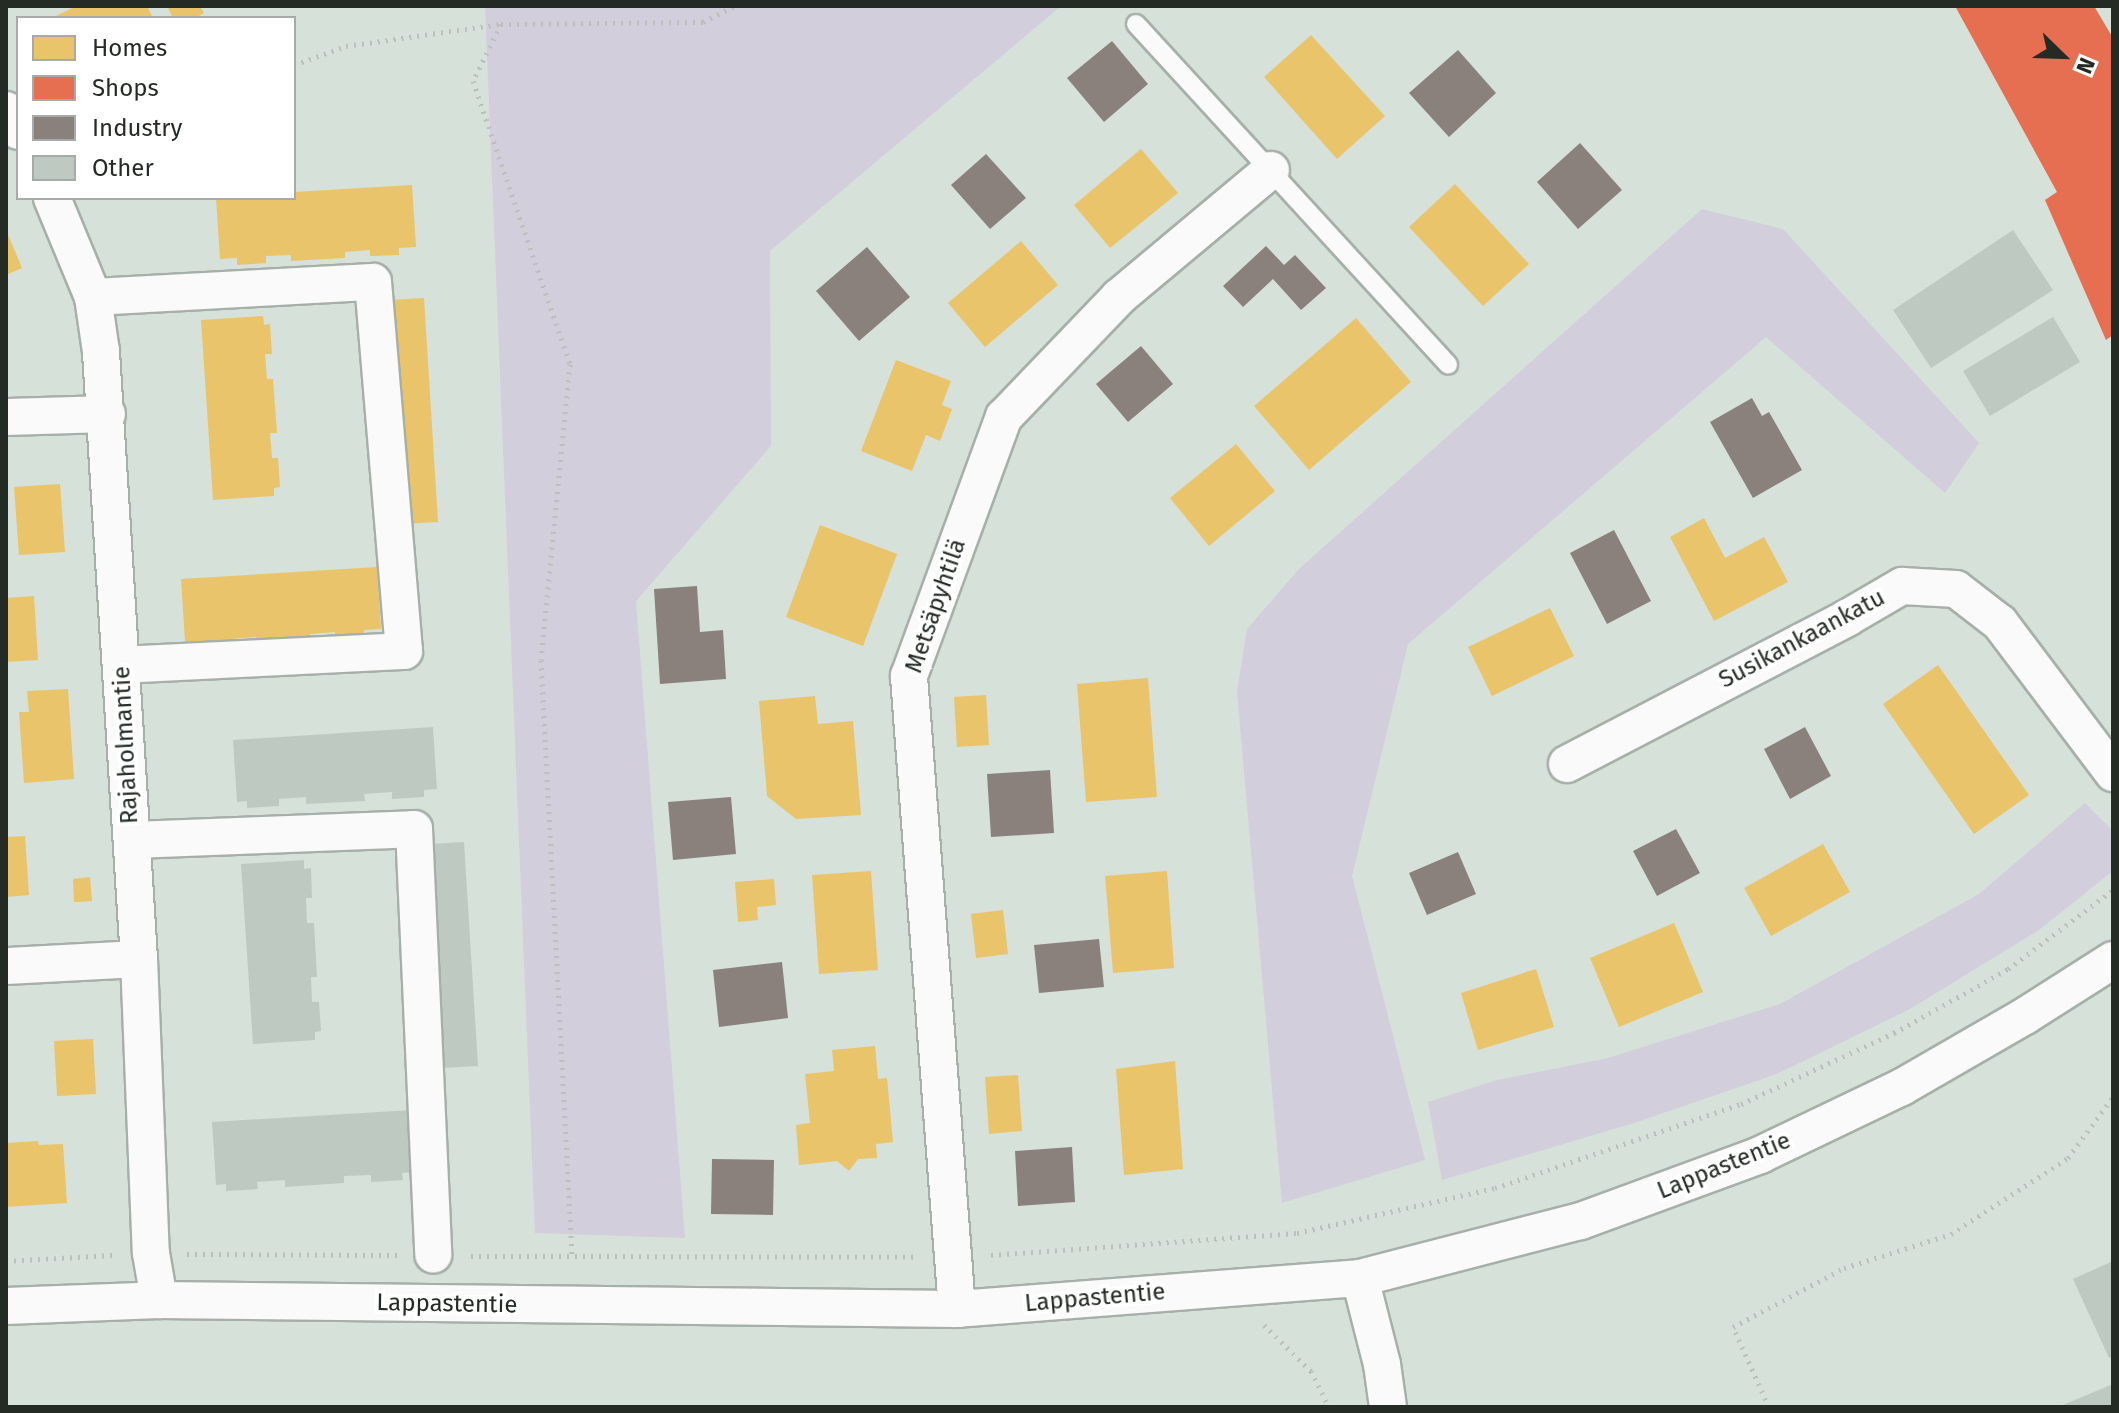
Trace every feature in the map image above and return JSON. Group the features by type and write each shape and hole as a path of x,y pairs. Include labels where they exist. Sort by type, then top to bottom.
{"street":[{"path":"6,110 16,128"},
{"name":"Metsäpyhtilä","path":"957,1309 909,676 1004,417 1119,297 1271,170"},
{"name":"Rajaholmantie","path":"53,200 93,297 107,414 139,959 151,1253 159,1300"},
{"path":"93,297 373,282 404,651 122,665"},
{"path":"6,417 107,414"},
{"name":"Susikankaankatu","path":"1567,764 1847,618 1902,586 1956,589 2000,623 2113,773"},
{"path":"132,840 414,829 433,1255"},
{"path":"6,966 139,959"},
{"name":"Lappastentie","path":"6,1306 159,1300 957,1309 1360,1278 1581,1221 1760,1155 1902,1087 2025,1016 2113,960"},
{"path":"1360,1278 1382,1364 1388,1407"}],"lane":[{"path":"1136,24 1448,365"}],"path":[{"path":"296,64 346,46 501,24 703,22 735,6"},
{"path":"501,24 473,81 570,364 541,660 572,1256"},
{"path":"6,1261 151,1253 951,1258 1297,1233 1495,1188 1741,1104 1894,1033 2008,969 2113,890"},
{"path":"1769,1407 1733,1327 1844,1268 1951,1234 2068,1158 2113,1097"},
{"path":"2108,1104 2113,1113"},
{"path":"1249,1237 1255,1286 1264,1324 1311,1371 1329,1407"}],"shaded area":[{"path":"485,6 1061,6 770,251 771,446 636,601 685,1238 535,1233"},
{"path":"1702,209 1783,229 1979,443 1945,493 1766,337 1408,644 1352,876 1425,1160 1282,1203 1237,692 1247,629 1299,569"},
{"path":"2085,803 2113,831 2113,871 2039,930 1910,1009 1777,1074 1634,1123 1442,1180 1428,1102 1497,1080 1608,1058 1780,1004 1979,894"}],"building: Homes":[{"path":"76,6 147,6 152,16 56,16"},
{"path":"167,6 200,6 204,13 199,16 172,16"},
{"path":"1311,35 1385,116 1337,159 1264,77"},
{"path":"1141,149 1178,193 1110,248 1074,205"},
{"path":"1455,184 1529,264 1483,306 1409,227"},
{"path":"412,185 416,247 399,248 399,255 370,256 370,250 345,252 345,258 291,261 291,255 266,256 266,263 237,265 237,258 220,259 216,200 296,200 296,192"},
{"path":"6,230 22,268 6,275"},
{"path":"1021,241 1058,285 985,347 948,303"},
{"path":"424,298 438,522 403,524 389,300"},
{"path":"263,316 264,325 270,324 272,354 265,354 267,379 273,379 277,433 270,433 272,458 278,458 280,487 274,488 274,496 213,500 201,320"},
{"path":"1356,318 1411,382 1309,470 1254,406"},
{"path":"896,360 951,381 942,405 952,409 940,441 926,435 912,471 861,451"},
{"path":"1236,444 1275,491 1209,546 1170,498"},
{"path":"60,484 65,552 19,555 14,487"},
{"path":"1704,518 1725,558 1764,537 1788,582 1714,621 1670,537"},
{"path":"820,525 897,554 863,646 786,617"},
{"path":"377,567 381,629 364,630 364,636 335,638 335,632 310,634 310,640 256,643 256,637 231,639 231,645 202,647 201,641 185,641 181,579"},
{"path":"34,596 38,660 6,662 6,598"},
{"path":"1550,608 1574,656 1492,696 1468,647"},
{"path":"1938,665 2029,795 1974,834 1883,704"},
{"path":"1148,678 1157,797 1086,802 1077,684"},
{"path":"68,689 74,779 24,783 19,712 29,712 27,691"},
{"path":"986,695 989,745 957,747 954,697"},
{"path":"815,696 818,724 853,721 861,815 796,819 767,796 759,701"},
{"path":"25,836 29,895 6,897 6,837"},
{"path":"1823,844 1850,892 1771,936 1744,888"},
{"path":"871,871 878,970 819,974 812,875"},
{"path":"1167,871 1174,968 1113,973 1105,876"},
{"path":"90,877 92,901 74,902 73,879"},
{"path":"774,879 776,905 757,907 758,920 738,922 735,882"},
{"path":"1003,910 1008,954 976,958 971,914"},
{"path":"1674,923 1703,992 1619,1027 1590,958"},
{"path":"1536,969 1554,1027 1478,1050 1461,993"},
{"path":"93,1039 96,1094 57,1096 54,1041"},
{"path":"875,1046 878,1079 887,1078 893,1142 876,1144 877,1158 858,1159 849,1171 837,1161 799,1165 796,1125 810,1123 805,1074 834,1071 832,1050"},
{"path":"1175,1061 1183,1169 1124,1175 1116,1069"},
{"path":"1018,1075 1022,1131 989,1134 985,1077"},
{"path":"38,1141 39,1145 63,1144 67,1203 6,1207 6,1143"}],"building: Shops":[{"path":"1955,6 2094,6 2113,38 2113,335 2106,340 2045,200 2057,192"}],"building: Industry":[{"path":"1112,41 1148,84 1104,122 1067,78"},
{"path":"1458,50 1496,93 1449,137 1409,93"},
{"path":"1580,143 1622,190 1578,229 1537,182"},
{"path":"986,154 1026,198 990,229 951,185"},
{"path":"1266,246 1284,265 1295,255 1326,288 1301,310 1273,279 1243,307 1223,286"},
{"path":"867,247 910,297 859,341 816,291"},
{"path":"1141,346 1173,384 1128,422 1096,384"},
{"path":"1752,398 1762,416 1769,412 1802,470 1753,498 1710,422"},
{"path":"1614,530 1651,601 1607,624 1570,553"},
{"path":"697,586 700,632 723,630 726,679 660,684 654,589"},
{"path":"1805,727 1831,776 1790,799 1764,749"},
{"path":"1050,770 1054,833 991,837 987,774"},
{"path":"731,797 736,854 673,860 668,802"},
{"path":"1676,829 1700,873 1657,896 1633,851"},
{"path":"1458,852 1476,894 1427,915 1409,873"},
{"path":"1099,939 1104,987 1039,993 1034,945"},
{"path":"782,962 788,1018 719,1027 713,970"},
{"path":"1072,1147 1075,1202 1018,1206 1015,1151"},
{"path":"712,1159 774,1160 773,1215 711,1214"}],"building: Other":[{"path":"2013,230 2053,290 1931,368 1893,310"},
{"path":"2053,317 2080,362 1990,416 1963,371"},
{"path":"433,727 437,789 424,790 424,797 392,799 392,792 364,794 365,801 306,804 306,797 279,799 279,806 247,808 247,801 237,802 233,740"},
{"path":"464,842 478,1066 443,1068 429,844"},
{"path":"304,860 304,869 311,868 312,898 306,898 307,923 314,923 317,977 311,977 312,1002 319,1002 321,1031 315,1032 315,1040 253,1044 241,864"},
{"path":"412,1110 416,1172 402,1173 403,1180 371,1182 371,1175 344,1176 344,1183 285,1187 285,1180 257,1182 258,1189 226,1191 226,1184 216,1185 212,1122"},
{"path":"2113,1261 2113,1356 2109,1358 2073,1279"},
{"path":"2113,1384 2113,1407 2058,1407"}]}
